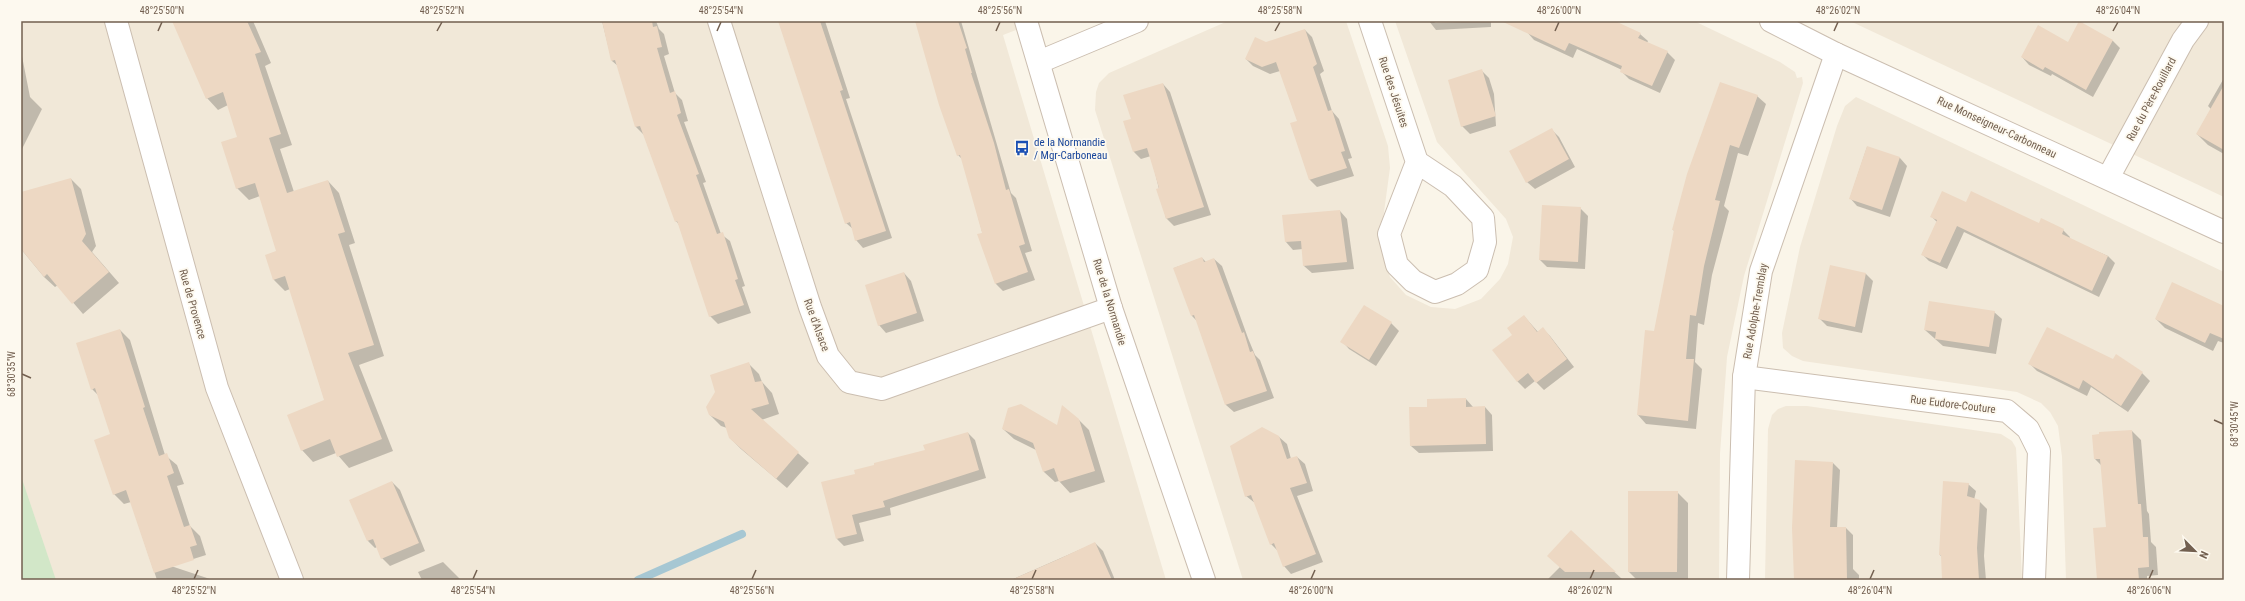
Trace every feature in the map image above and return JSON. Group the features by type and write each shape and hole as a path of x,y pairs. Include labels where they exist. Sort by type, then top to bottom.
{"street":[{"name":"Rue de Provence","path":"116,21 217,388 292,580"},
{"name":"Rue d'Alsace","path":"718,21 828,356 849,382 882,389 1111,308"},
{"name":"Rue de la Normandie","path":"1026,21 1111,308 1204,580"},
{"path":"1039,62 1138,21"},
{"name":"Rue des Jésuites","path":"1370,21 1417,162"},
{"name":"Rue Monseigneur-Carbonneau","path":"1771,21 1836,54 2224,232"},
{"name":"Rue du Père-Rouillard","path":"2108,178 2183,40 2197,21"},
{"name":"Rue Adolphe-Tremblay","path":"1738,580 1744,377 1761,271 1836,54"},
{"path":"1417,162 1453,186 1483,218 1485,242 1477,270 1457,284 1435,292 1413,281 1397,265 1389,234 1417,162"},
{"name":"Rue Eudore-Couture","path":"1744,377 2007,411 2028,429 2039,451 2034,580"}],"shaded area":[{"path":"21,21 1039,21 1003,35 1166,580 21,580"},
{"path":"1228,21 1346,21 1388,146 1390,168 1381,234 1382,251 1390,277 1406,295 1431,307 1455,309 1481,299 1500,279 1508,264 1513,237 1506,219 1437,142 1395,21 1694,21 1780,62 1795,72 1797,78 1802,77 1803,83 1744,276 1727,357 1720,454 1719,580 1243,580 1095,110 1096,92 1099,83 1109,73"},
{"path":"1850,21 2224,21 2224,197"},
{"path":"1856,97 2224,272 2224,580 2066,580 2062,457 2058,426 2050,412 2041,403 2017,392 1803,361 1792,356 1783,348 1782,333 1800,247 1837,126 1845,106"},
{"path":"1786,406 1807,406 2001,434 2012,441 2016,448 2022,580 1765,580 1768,429 1772,415 1778,409"}],"green space":[{"path":"21,476 56,580 21,580"}],"building":[{"path":"172,21 247,21 261,52 255,54 281,134 269,138 287,193 328,180 345,232 338,234 374,345 348,353 382,439 337,457 330,439 301,451 287,415 324,400 285,276 273,280 265,255 276,251 255,183 236,189 221,142 237,137 223,92 206,99"},
{"path":"602,21 652,21 653,27 657,26 662,47 657,48 670,93 675,91 681,113 677,115 699,174 696,175 717,234 723,232 738,279 735,280 744,305 709,317 677,221 675,222 640,126 635,127 615,60 611,61"},
{"path":"778,21 820,21 843,90 840,91 886,231 855,241 850,222 845,224"},
{"path":"915,21 958,21 967,48 965,49 971,73 994,143 1006,190 1009,189 1025,244 1019,246 1028,272 995,284 977,234 982,233 960,155 957,156 939,105"},
{"path":"1501,21 1615,21 1641,33 1638,38 1668,51 1652,86 1620,72 1622,66 1569,43 1565,51"},
{"path":"2079,21 2113,40 2086,90 2045,67 2043,70 2021,57 2038,25 2068,42"},
{"path":"1305,29 1317,64 1313,67 1328,111 1332,110 1345,151 1341,152 1347,168 1309,180 1290,123 1297,121 1276,62 1262,67 1245,59 1255,37 1266,42"},
{"path":"1482,69 1496,116 1461,127 1448,80"},
{"path":"1720,82 1758,95 1739,148 1730,145 1715,200 1720,201 1704,266 1696,316 1690,315 1686,359 1694,359 1688,421 1637,415 1645,330 1654,331 1674,230 1672,230 1687,174"},
{"path":"1163,83 1204,207 1166,219 1156,189 1159,188 1147,148 1133,152 1123,121 1131,119 1123,95"},
{"path":"2224,85 2224,150 2196,134"},
{"path":"1552,128 1569,159 1526,183 1509,151"},
{"path":"1867,146 1900,157 1882,210 1849,199"},
{"path":"71,178 86,234 82,241 109,272 72,304 47,274 44,277 21,249 21,192"},
{"path":"1942,191 1966,202 1971,191 2039,223 2041,218 2064,229 2062,234 2108,256 2092,291 1957,226 1940,263 1921,255 1937,220 1930,217"},
{"path":"1542,205 1581,207 1578,262 1539,260"},
{"path":"1340,210 1347,262 1303,266 1301,241 1285,242 1282,215"},
{"path":"1202,257 1204,262 1214,258 1242,333 1244,332 1250,352 1253,351 1267,391 1225,405 1194,315 1191,316 1173,268"},
{"path":"1830,265 1866,273 1855,327 1818,319"},
{"path":"904,272 917,313 878,326 865,285"},
{"path":"2172,282 2224,306 2224,339 2210,333 2205,343 2155,319"},
{"path":"1929,301 1995,311 1989,347 1935,339 1936,332 1924,330"},
{"path":"1364,305 1392,322 1369,360 1340,342"},
{"path":"1524,315 1537,332 1543,327 1567,359 1536,383 1528,373 1517,382 1492,350 1512,335 1507,328"},
{"path":"2047,327 2113,359 2116,354 2143,372 2121,406 2083,380 2079,389 2028,364"},
{"path":"120,329 145,407 143,408 159,456 167,453 174,473 167,476 184,527 190,525 197,545 190,547 194,560 154,573 126,490 113,495 94,440 110,434 95,388 91,390 76,343"},
{"path":"749,362 755,382 762,381 769,404 751,409 799,452 776,479 729,438 724,422 709,415 706,407 715,392 710,375"},
{"path":"1466,398 1466,407 1485,406 1486,444 1410,446 1409,407 1427,407 1427,399"},
{"path":"1021,404 1057,425 1062,405 1079,419 1095,471 1059,482 1054,468 1043,472 1033,443 1002,429 1008,408"},
{"path":"1262,427 1279,436 1287,459 1297,456 1307,483 1290,488 1316,554 1283,567 1274,543 1270,545 1251,495 1245,497 1230,446"},
{"path":"2132,430 2138,504 2141,504 2143,537 2148,537 2149,567 2138,568 2139,580 2097,580 2093,528 2106,527 2100,459 2094,459 2092,435 2099,434 2099,432"},
{"path":"968,432 979,470 883,501 885,507 852,515 857,534 836,539 821,482 855,474 854,470 874,465 874,463 925,450 923,445"},
{"path":"1795,460 1833,462 1830,527 1846,527 1847,579 1794,580 1792,528"},
{"path":"392,481 419,543 381,559 373,539 367,541 349,500"},
{"path":"1943,481 1969,483 1967,496 1980,500 1977,548 1979,580 1942,580 1941,555 1939,555"},
{"path":"1628,491 1678,491 1677,572 1628,572"},
{"path":"1571,530 1616,572 1565,572 1547,556"},
{"path":"1095,542 1112,580 1011,580 1059,559"}],"waterway":[{"path":"638,580 742,534"}],"place":[{"name":"de la Normandie / Mgr-Carboneau","path":"1022,148"}]}
